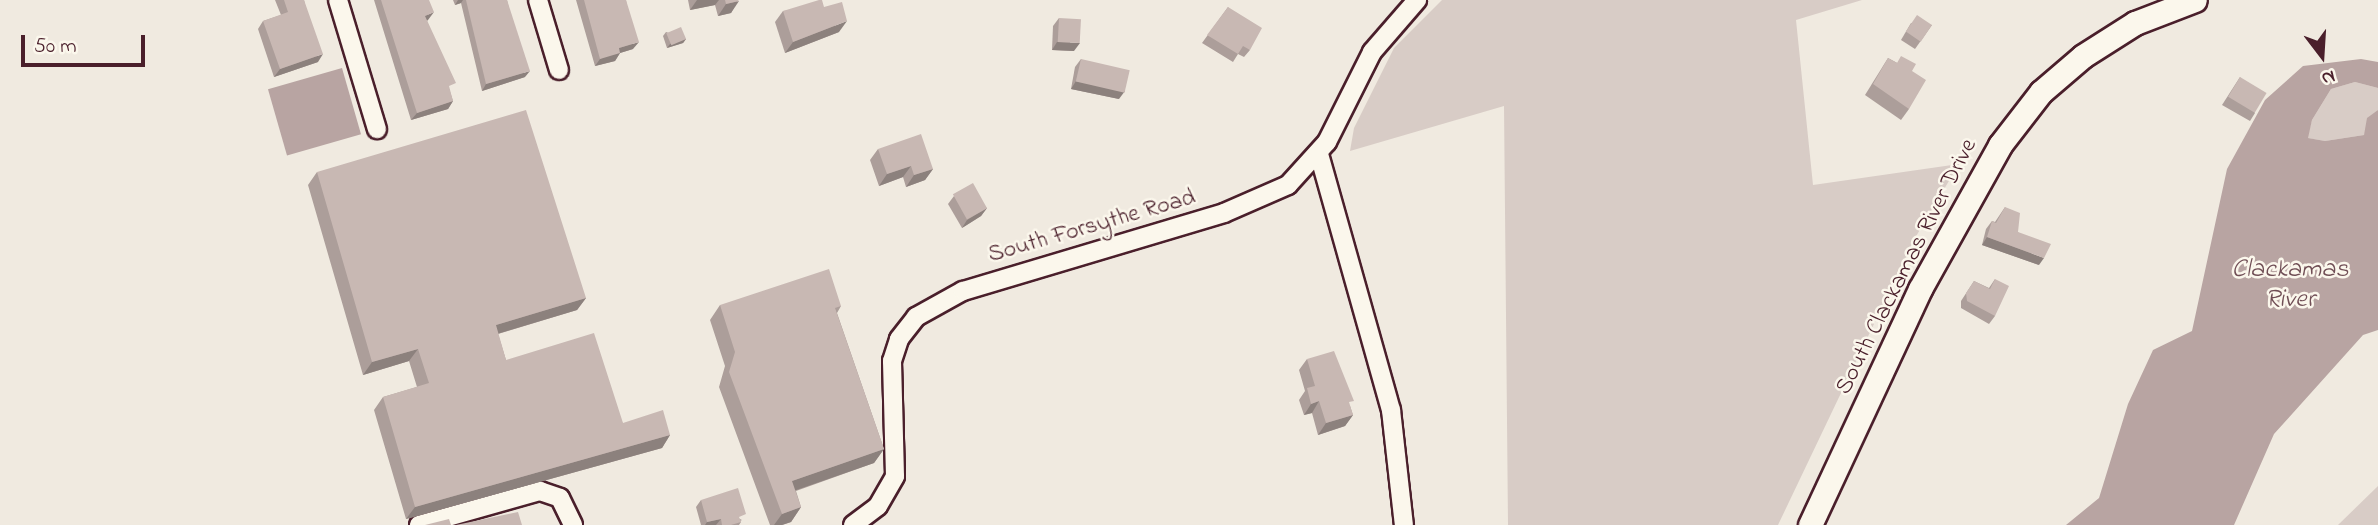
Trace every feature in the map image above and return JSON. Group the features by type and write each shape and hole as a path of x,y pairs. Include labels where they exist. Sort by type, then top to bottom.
{"main road":[{"name":"South Clackamas River Drive","path":"1810,525 1920,289 2000,145 2041,92 2083,56 2135,23 2195,0"}],"street":[{"path":"338,0 377,129"},
{"path":"538,0 559,70"},
{"name":"South Forsythe Road","path":"853,525 878,506 892,485 897,458 892,361 899,339 922,312 963,290 1244,206 1288,185 1319,154 1372,52 1417,0"},
{"path":"1319,154 1391,410 1404,525"},
{"path":"419,525 540,491 560,498 573,525"}],"shaded area":[{"path":"1442,0 1862,0 1796,20 1813,185 1959,164 1915,238 1778,525 1508,525 1504,106 1350,151 1354,128 1394,48"},
{"path":"2355,82 2378,88 2378,110 2364,135 2325,141 2307,138 2312,120 2331,89"},
{"path":"2378,486 2378,525 2338,525"}],"water":[{"name":"Clackamas River","path":"2361,59 2378,62 2378,88 2355,82 2331,89 2312,120 2308,138 2325,141 2364,135 2367,118 2378,110 2378,330 2363,335 2274,434 2234,525 2066,525 2099,498 2128,404 2153,350 2192,331 2227,169 2265,100 2303,66"},
{"path":"342,68 361,134 287,156 268,89"}],"building":[{"path":"284,0 304,0 323,54 280,69 263,21 288,12"},
{"path":"381,0 429,0 434,12 425,16 456,83 449,86 453,101 417,113"},
{"path":"466,0 507,0 530,71 486,84"},
{"path":"584,0 626,0 639,42 619,48 620,53 600,59"},
{"path":"725,0 738,0 739,1 726,4"},
{"path":"822,0 824,7 842,2 847,21 793,42 783,11"},
{"path":"1228,7 1262,28 1250,50 1243,46 1238,54 1207,35"},
{"path":"1917,15 1932,25 1921,42 1906,32"},
{"path":"1059,18 1081,19 1080,43 1058,42"},
{"path":"681,27 686,39 671,45 666,33"},
{"path":"1901,56 1916,64 1912,71 1926,80 1909,109 1873,84 1888,58 1897,63"},
{"path":"1081,59 1130,70 1125,93 1076,81"},
{"path":"2240,77 2267,93 2255,113 2228,97"},
{"path":"526,110 586,298 496,325 506,360 594,333 623,423 663,410 670,435 415,507 383,397 429,383 418,349 372,362 317,172"},
{"path":"921,134 933,169 914,175 911,166 887,174 878,149"},
{"path":"973,183 987,208 967,220 953,194"},
{"path":"2005,207 2020,213 2018,232 2051,244 2044,258 1987,237 1992,221 1996,223"},
{"path":"829,269 841,306 835,308 884,449 792,481 801,507 782,514 729,372 735,352 720,305"},
{"path":"1995,279 2009,286 1995,316 1967,301 1966,293 1974,281 1990,289"},
{"path":"1334,351 1354,401 1349,402 1353,415 1326,423 1319,401 1311,404 1307,388 1315,386 1307,359"},
{"path":"738,488 746,514 739,517 741,522 722,525 721,519 707,522 701,500"},
{"path":"518,512 522,525 456,525"},
{"path":"449,519 451,525 425,525"}]}
